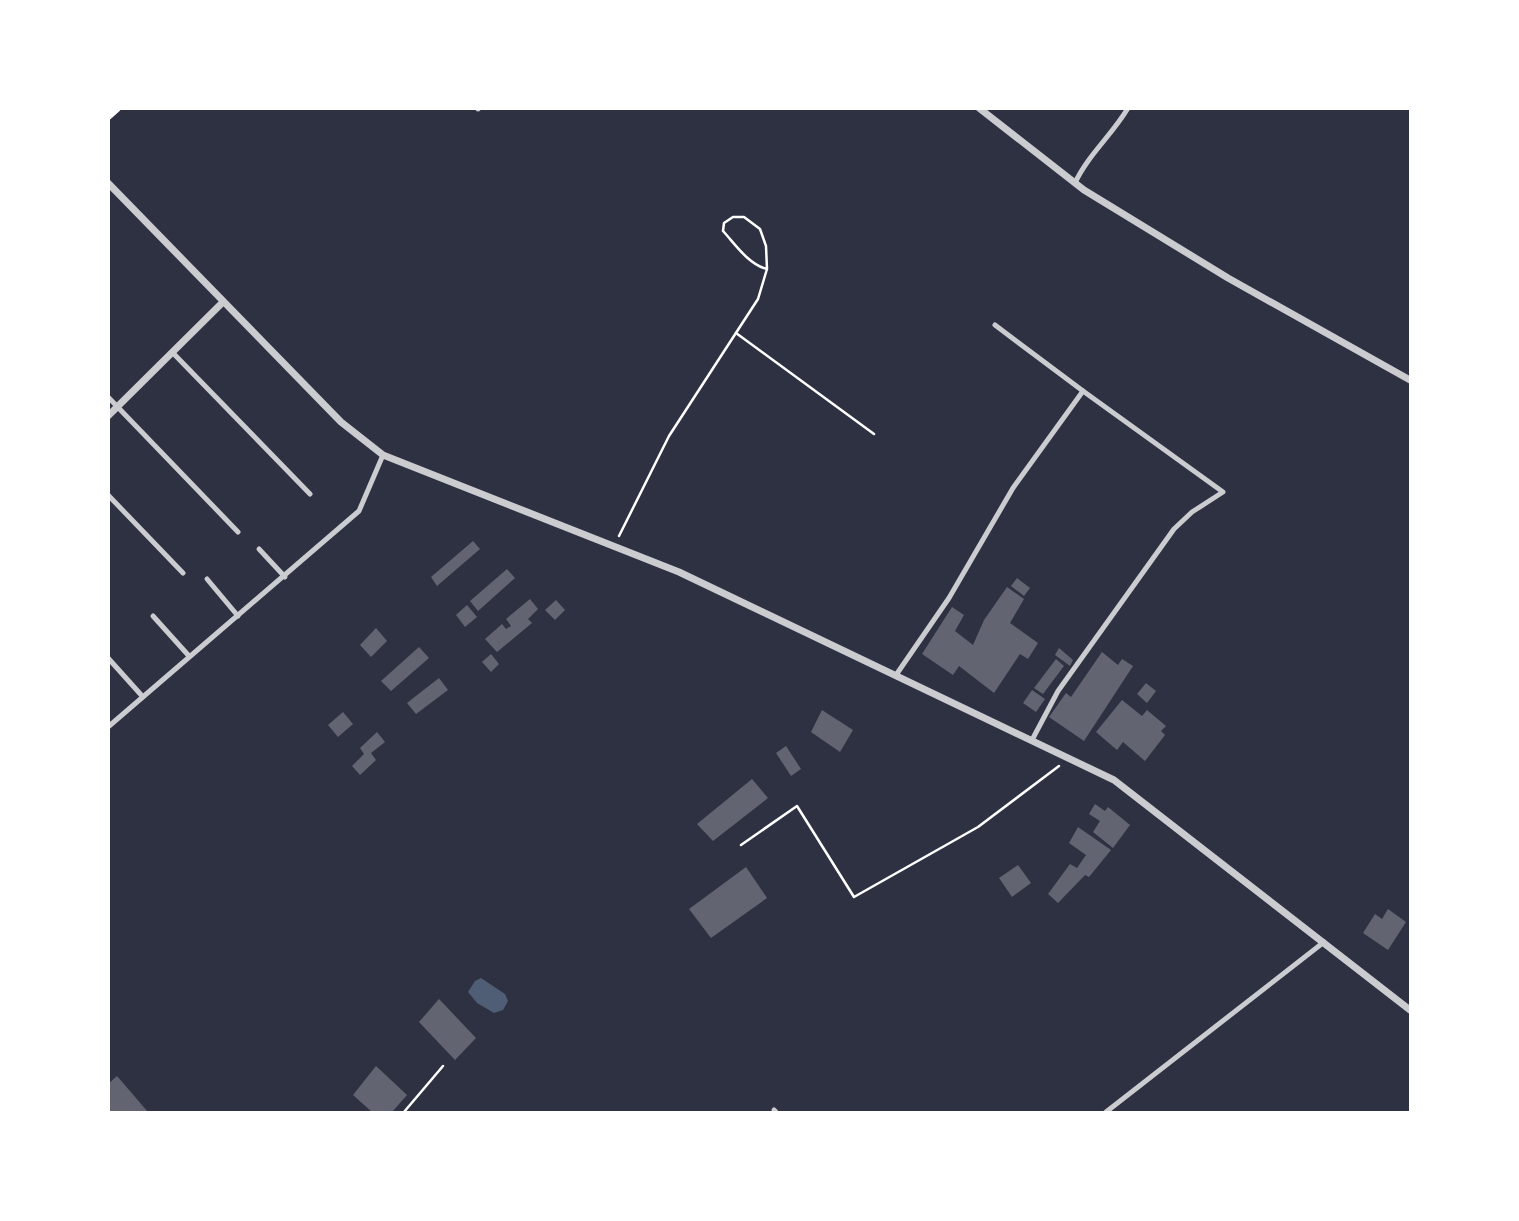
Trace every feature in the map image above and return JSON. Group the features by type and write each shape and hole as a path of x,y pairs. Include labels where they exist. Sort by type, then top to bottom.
{"main road":[{"path":"108,116 117,108"}],"street":[{"path":"979,108 1075,183 1228,278 1410,380"},
{"path":"1075,183 1086,162 1117,128 1128,108"},
{"path":"108,183 341,422 383,455 679,572 1114,780 1410,1010"},
{"path":"108,416 223,302"},
{"path":"995,325 1223,492 1192,512 1174,529 1058,691 1032,740"},
{"path":"172,352 310,494"},
{"path":"896,675 949,598 1013,488 1083,391"},
{"path":"108,397 238,531"},
{"path":"108,727 359,511 383,455"},
{"path":"108,495 183,573"},
{"path":"259,549 285,577"},
{"path":"207,579 238,616"},
{"path":"153,616 189,656"},
{"path":"108,658 143,697"},
{"path":"1106,1112 1324,942"}],"path":[{"path":"614,545 669,436 758,299 767,269 766,246 760,229 744,217 733,217 724,223 723,231 731,240 758,267 767,269"},
{"path":"736,332 874,434"},
{"path":"741,845 797,806 854,897 978,827 1070,758"},
{"path":"404,1112 443,1066"}],"water":[{"path":"481,978 505,994 508,1001 503,1010 494,1013 477,1003 468,992 475,981"}],"building":[{"path":"473,541 480,549 437,586 431,577"},
{"path":"507,569 515,578 478,611 470,601"},
{"path":"1017,578 1030,588 1024,596 1011,586"},
{"path":"1007,587 1024,599 1010,623 1038,643 1028,659 1020,654 994,693 959,666 953,675 922,654 952,607 964,615 955,631 973,645 984,620"},
{"path":"530,599 538,609 528,619 532,623 497,652 485,639 502,624 506,629 511,626 506,619"},
{"path":"556,600 565,610 555,620 545,610"},
{"path":"467,605 477,617 465,627 456,615"},
{"path":"376,628 387,641 371,657 360,645"},
{"path":"419,647 429,658 391,691 381,681"},
{"path":"1059,648 1073,660 1070,666 1055,655"},
{"path":"1102,652 1118,665 1122,659 1133,666 1084,741 1049,717 1066,693 1071,697"},
{"path":"491,654 499,664 491,672 482,662"},
{"path":"1056,659 1064,666 1043,694 1034,688"},
{"path":"439,678 448,690 416,714 407,703"},
{"path":"1146,683 1156,691 1147,703 1137,694"},
{"path":"1032,690 1045,699 1036,712 1023,703"},
{"path":"1122,700 1142,716 1147,710 1166,726 1161,731 1165,735 1145,761 1123,742 1117,750 1096,732"},
{"path":"822,710 853,730 840,752 811,732"},
{"path":"343,712 353,724 338,737 328,725"},
{"path":"377,732 385,742 371,753 376,760 360,775 352,766 364,754 360,748"},
{"path":"786,746 801,769 791,776 776,753"},
{"path":"752,779 768,798 713,841 697,824"},
{"path":"1095,804 1105,811 1108,807 1130,825 1113,848 1093,832 1100,821 1089,814"},
{"path":"1078,827 1111,850 1089,877 1085,875 1058,903 1048,894 1070,864 1077,868 1086,855 1069,843"},
{"path":"1018,865 1031,883 1012,897 999,878"},
{"path":"746,867 767,898 711,938 689,909"},
{"path":"1388,909 1406,922 1388,950 1363,933 1375,914 1382,919"},
{"path":"439,999 476,1038 455,1060 419,1022"},
{"path":"376,1066 407,1095 392,1112 372,1112 353,1095"},
{"path":"117,1076 148,1112 108,1112 108,1084"}]}
